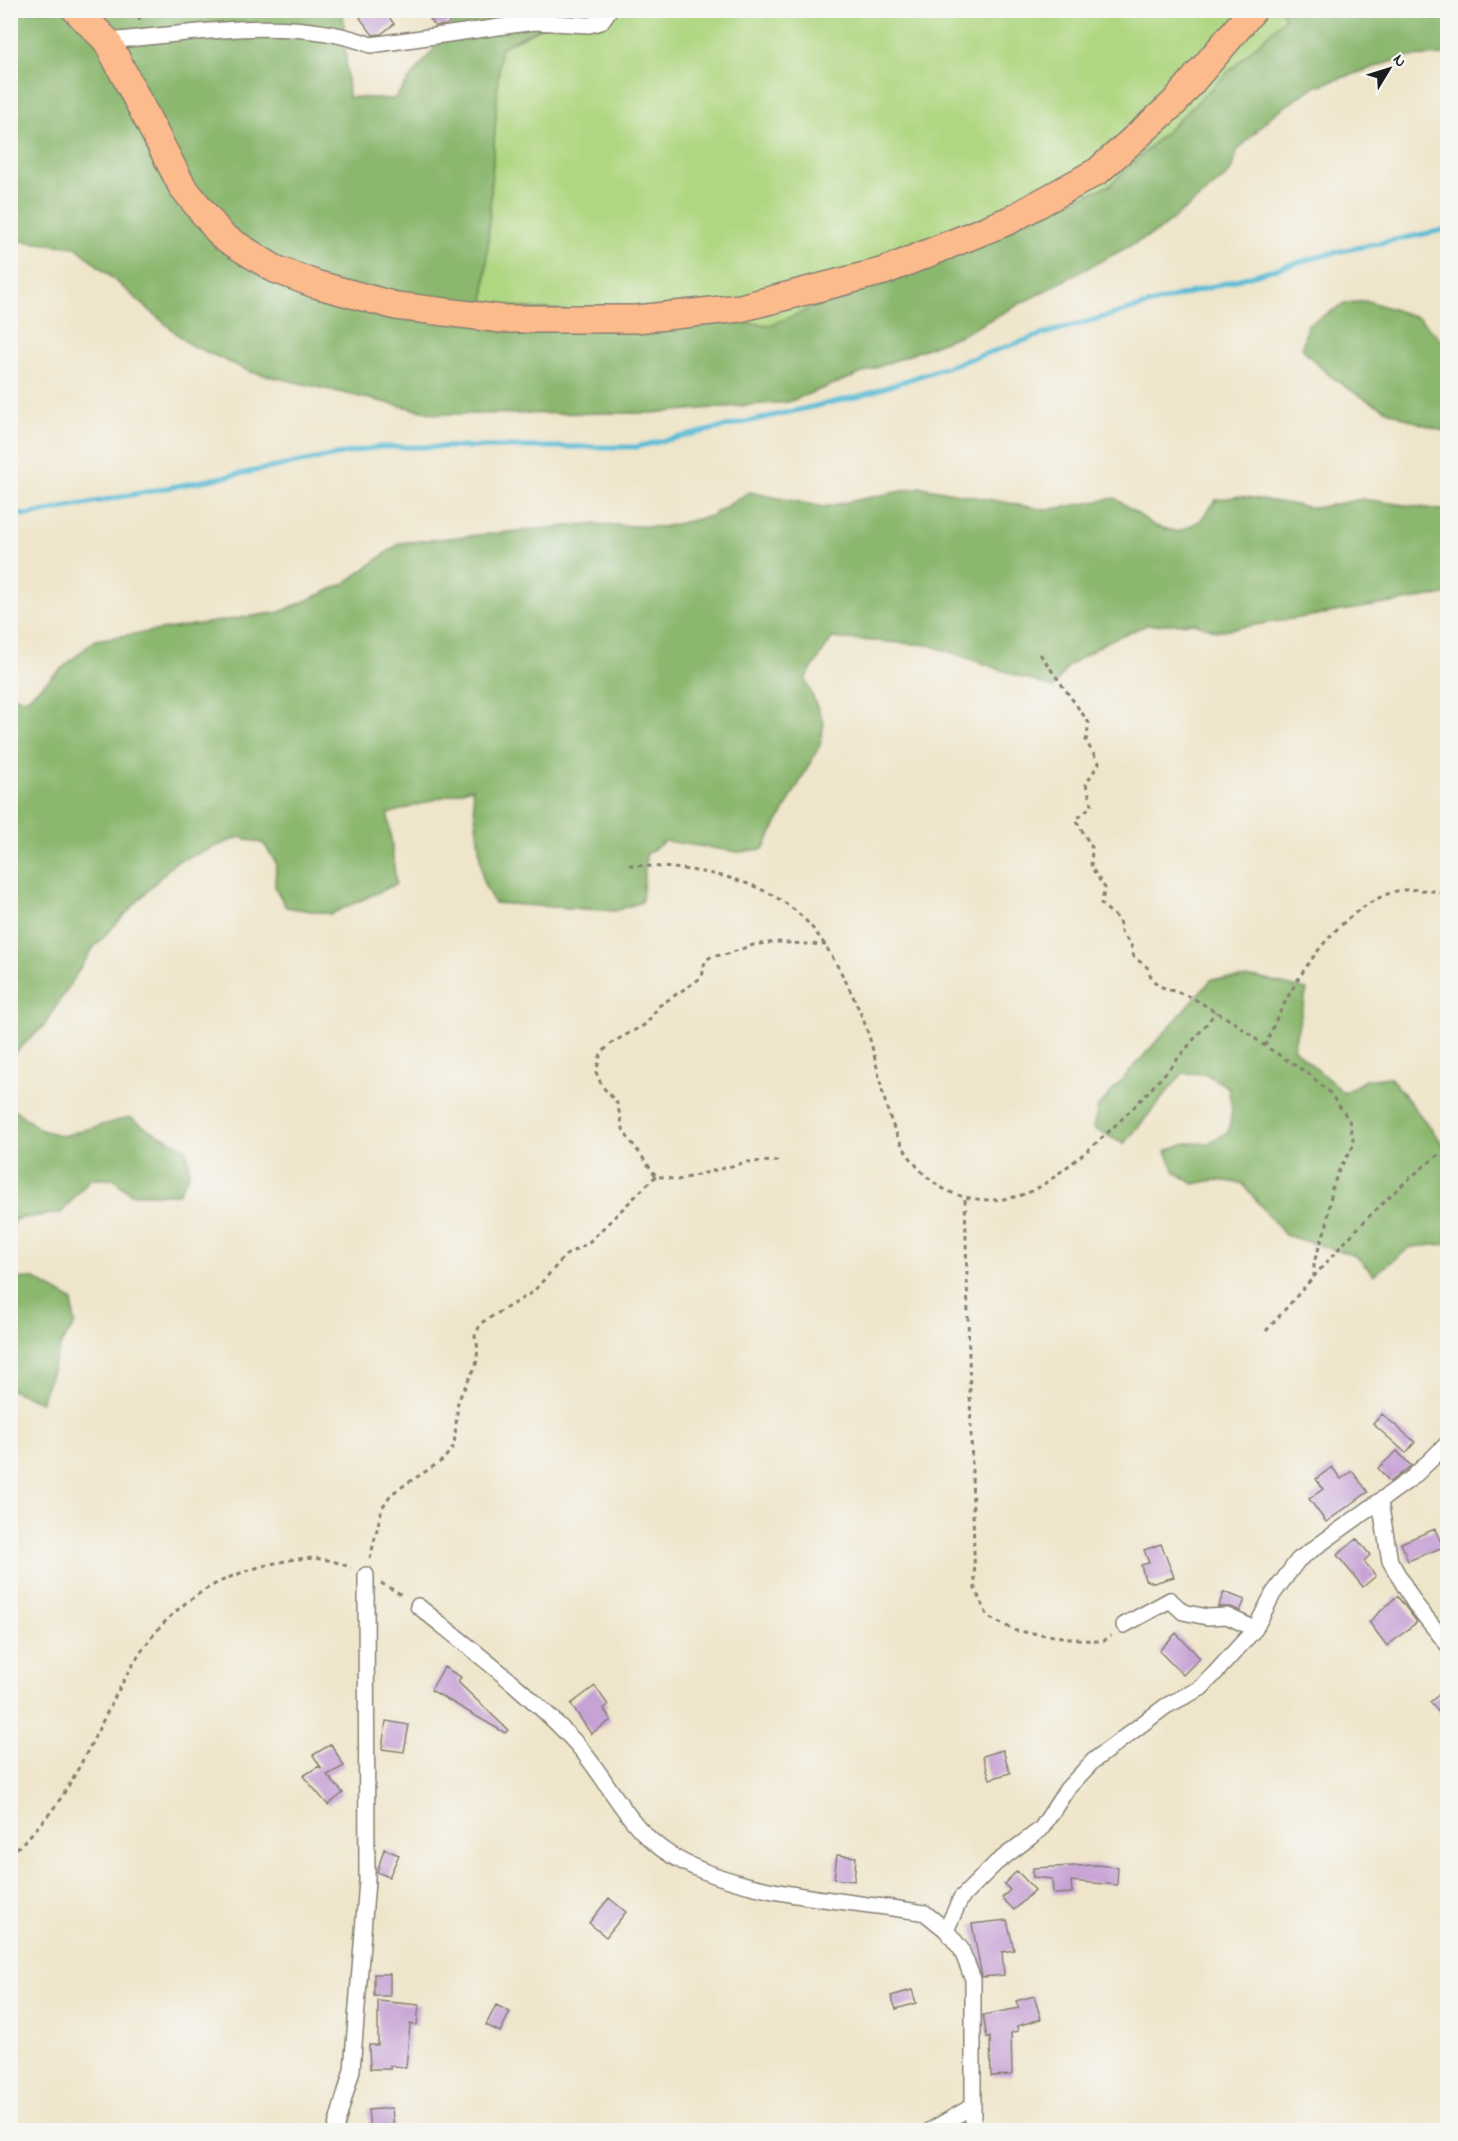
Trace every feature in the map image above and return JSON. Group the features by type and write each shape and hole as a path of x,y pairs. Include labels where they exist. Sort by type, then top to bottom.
{"highway":[{"path":"76,10 107,41 182,186 222,236 275,269 315,284 396,306 502,319 637,319 740,308 873,273 940,250 1010,220 1098,171 1174,103 1253,10"}],"street":[{"path":"107,41 264,28 291,29 352,38 371,45 535,22 589,25 602,22 609,10"},
{"path":"946,1929 961,1898 996,1863 1041,1829 1067,1789 1093,1761 1166,1706 1201,1688 1255,1629 1273,1594 1298,1560 1413,1477 1448,1443"},
{"path":"1380,1502 1390,1561 1415,1604 1448,1645"},
{"path":"335,2130 352,2070 367,1881 366,1575"},
{"path":"1124,1625 1170,1600 1183,1612 1207,1617 1227,1616 1255,1629"},
{"path":"418,1606 533,1699 593,1763 626,1815 663,1851 686,1864 742,1883 807,1898 925,1912 946,1929 961,1949 974,1985 973,2130"},
{"path":"931,2130 973,2106"}],"path":[{"path":"1040,654 1089,723 1086,741 1099,763 1086,784 1092,806 1076,820 1092,848 1091,867 1106,888 1101,904 1119,920 1121,932 1131,945 1134,957 1147,967 1152,979 1159,986 1191,997 1309,1074 1330,1093 1349,1120 1354,1145 1340,1168 1332,1188 1327,1224 1314,1262 1314,1277"},
{"path":"629,865 690,868 747,884 787,904 808,923 826,945 866,1027 879,1086 892,1125 909,1156 935,1185 965,1199 1007,1199 1029,1192 1059,1173 1106,1137 1176,1062 1216,1012"},
{"path":"1265,1046 1273,1024 1308,962 1362,907 1395,891 1448,893"},
{"path":"778,1161 747,1162 678,1180 656,1176 624,1132 616,1103 602,1086 596,1072 601,1053 613,1042 646,1024 659,1006 702,977 705,961 712,956 724,955 753,945 775,942 826,945"},
{"path":"1266,1331 1412,1173 1448,1148"},
{"path":"366,1575 382,1508 391,1494 443,1460 454,1446 458,1401 476,1365 478,1348 475,1336 481,1323 533,1292 566,1255 588,1244 656,1176"},
{"path":"965,1199 975,1588 987,1617 1016,1631 1104,1641 1124,1625"},
{"path":"10,1855 34,1833 64,1794 132,1661 164,1622 192,1598 220,1581 292,1558 318,1557 366,1575 394,1589 418,1606"}],"green space":[{"path":"1282,10 1286,18 1110,185 772,325 484,305 500,48 573,11"},
{"path":"10,11 343,11 348,97 394,99 464,11 573,11 500,48 484,305 771,325 1110,185 1285,18 1282,11 1447,11 1448,55 1406,57 1314,87 1271,116 1238,150 1230,173 1158,231 963,334 788,402 651,413 436,414 251,372 189,344 76,247 11,240"},
{"path":"1368,301 1419,318 1447,346 1447,432 1407,419 1350,390 1316,363 1302,348 1307,325 1346,303"},
{"path":"921,487 1047,510 1115,498 1155,526 1178,532 1200,521 1216,500 1240,496 1315,508 1362,499 1447,511 1447,594 1217,631 1194,623 1147,625 1106,642 1068,666 1053,688 930,645 832,638 805,679 824,723 820,745 763,849 739,852 665,841 646,855 642,902 615,911 494,903 483,882 472,788 388,814 396,884 331,914 286,907 275,887 276,863 264,844 240,837 174,863 93,948 43,1027 11,1056 11,696 26,699 95,640 280,612 344,584 400,543 589,524 663,527 711,516 749,492 823,507"},
{"path":"1258,978 1307,990 1293,1048 1344,1093 1365,1080 1390,1077 1447,1149 1447,1244 1411,1247 1374,1275 1356,1256 1285,1235 1242,1183 1215,1180 1194,1184 1175,1172 1166,1151 1186,1143 1209,1143 1229,1131 1232,1109 1228,1087 1206,1074 1183,1073 1124,1144 1093,1128 1098,1107 1212,979"},
{"path":"11,1107 41,1130 63,1136 130,1117 187,1150 189,1174 178,1194 131,1194 113,1179 90,1179 61,1213 15,1219 11,1228"},
{"path":"33,1278 72,1300 75,1324 61,1344 41,1402 11,1390 11,1279"}],"building":[{"path":"371,10 384,10 394,24 381,34 373,35 360,18"},
{"path":"424,10 465,10 446,25 435,26"},
{"path":"1382,1414 1415,1442 1406,1453 1373,1424"},
{"path":"1397,1451 1411,1466 1390,1482 1378,1468"},
{"path":"1332,1467 1341,1479 1352,1471 1368,1492 1326,1522 1309,1499 1323,1489 1316,1479"},
{"path":"1435,1529 1443,1547 1408,1561 1401,1543"},
{"path":"1357,1539 1370,1555 1364,1561 1376,1576 1363,1587 1337,1555"},
{"path":"1161,1544 1174,1577 1154,1583 1145,1580 1141,1565 1149,1563 1144,1550"},
{"path":"1224,1592 1245,1600 1240,1611 1231,1607 1218,1607"},
{"path":"1397,1596 1417,1622 1387,1646 1369,1622"},
{"path":"1176,1633 1200,1658 1183,1675 1159,1651"},
{"path":"444,1667 461,1677 458,1682 508,1730 505,1733 431,1690"},
{"path":"595,1686 608,1705 604,1709 611,1720 591,1734 571,1704"},
{"path":"1448,1687 1448,1723 1430,1702"},
{"path":"386,1721 409,1725 404,1752 382,1749"},
{"path":"331,1744 344,1766 327,1775 343,1793 328,1805 303,1776 319,1766 322,1769 313,1755"},
{"path":"1003,1750 1010,1773 990,1779 983,1756"},
{"path":"384,1849 399,1855 389,1877 377,1872"},
{"path":"837,1855 856,1857 854,1881 834,1879"},
{"path":"1096,1865 1118,1867 1117,1885 1071,1881 1072,1893 1053,1894 1052,1879 1033,1877 1033,1868"},
{"path":"1017,1871 1035,1890 1014,1910 1002,1898 1010,1890 1004,1884"},
{"path":"609,1898 626,1912 606,1937 589,1923"},
{"path":"1007,1920 1014,1950 1002,1952 1004,1975 982,1977 972,1924"},
{"path":"374,1974 390,1974 390,1996 374,1996"},
{"path":"912,1990 916,2003 896,2009 891,1996"},
{"path":"1034,1996 1041,2019 1017,2026 1018,2031 1011,2033 1012,2075 991,2076 990,2037 987,2038 983,2015 1019,2008 1016,2001"},
{"path":"378,2001 419,2005 417,2025 410,2024 406,2067 390,2066 390,2069 370,2069 369,2045 378,2045"},
{"path":"496,2005 510,2012 500,2032 486,2025"},
{"path":"392,2108 394,2130 370,2130 368,2110"}],"waterway":[{"path":"10,513 27,515 378,447 636,447 860,396 1047,333 1332,253 1448,229"}]}
